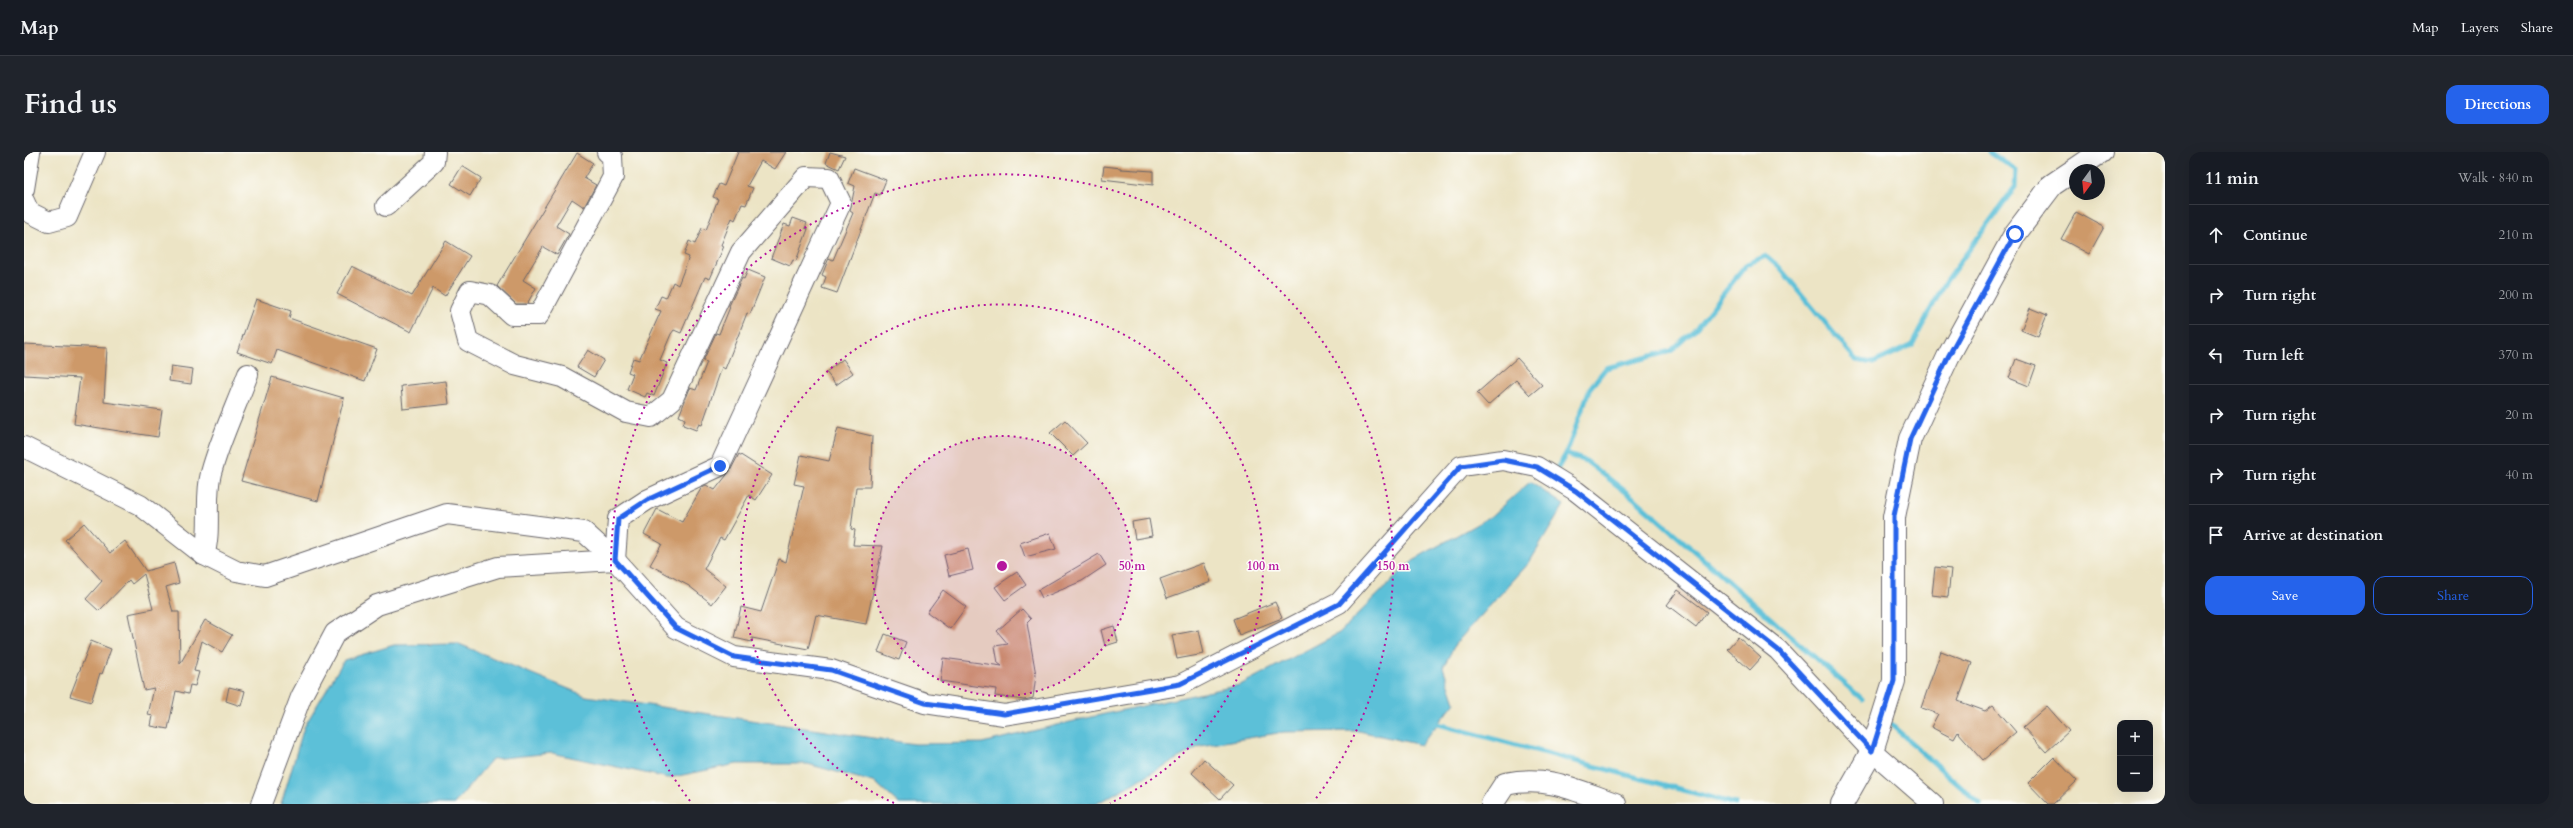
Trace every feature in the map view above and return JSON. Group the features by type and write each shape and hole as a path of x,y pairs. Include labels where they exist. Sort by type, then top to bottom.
{"main road":[{"path":"1842,804 1872,751 1894,681 1894,516 1910,439 1948,357 2015,234 2052,185 2101,152"},
{"path":"1492,804 1505,784 1528,779 1560,784 1615,804"}],"street":[{"path":"24,189 30,152"},
{"path":"24,201 29,212 48,222 67,217 95,152"},
{"path":"386,206 434,162 435,152"},
{"path":"607,152 612,156 613,177 539,315 512,315 490,295 470,291 460,311 468,341 515,365 562,377 626,412 651,417 672,400 741,252 806,177 829,178 841,203 720,466 647,500 618,519 615,560"},
{"path":"204,555 208,544 206,512 211,473 248,374"},
{"path":"24,447 140,505 204,555 236,571 265,576 447,514 584,532 615,560 676,628 734,657 831,670 925,703 1004,714 1180,684 1339,604 1461,466 1503,460 1537,467 1576,491 1778,650 1872,751 1933,804"},
{"path":"261,804 301,697 335,633 377,605 498,567 615,560"}],"water":[{"path":"1530,482 1564,505 1529,563 1456,643 1443,667 1455,702 1421,745 1359,731 1284,732 1200,746 1096,804 899,804 876,783 808,764 737,764 668,778 552,753 492,759 454,804 281,804 304,727 344,660 394,645 459,644 586,696 914,744 982,743 1091,717 1240,685 1339,633 1413,560 1493,515"}],"building":[{"path":"738,152 786,152 775,169 761,161 747,186 753,188 746,205 742,204 735,220 732,218 721,245 724,246 710,279 705,277 681,333 674,330 671,334 660,360 667,363 654,396 647,393 645,397 627,389 633,374 628,372 633,358 639,360 661,311 655,309 661,296 666,298 673,282 678,285 689,257 684,255 689,241 695,244 702,228 706,230 718,199 713,197 719,184 724,186"},
{"path":"830,152 845,156 839,169 826,163"},
{"path":"577,153 593,163 584,178 596,185 584,207 572,199 556,226 569,234 557,255 543,247 523,280 536,288 527,304 516,304 497,286"},
{"path":"462,166 481,178 470,196 451,184"},
{"path":"1104,166 1121,169 1153,171 1153,185 1102,179"},
{"path":"854,168 886,180 880,195 875,193 837,293 822,288 826,277 822,275 829,258 833,260 853,213 850,211 855,186 848,183"},
{"path":"2076,212 2104,227 2089,254 2061,239"},
{"path":"793,218 807,223 805,228 808,229 796,261 793,260 790,266 771,258 784,224 790,226"},
{"path":"446,241 470,256 445,296 433,288 411,332 337,294 352,266 412,296"},
{"path":"748,270 765,277 750,314 747,313 725,369 722,367 702,425 699,424 696,430 683,425 685,419 679,416 690,388 696,390 707,362 703,361 716,333 719,334 730,307 729,306 742,278 744,279"},
{"path":"256,299 291,311 289,318 377,349 365,381 277,350 272,364 237,352"},
{"path":"2030,308 2047,315 2038,337 2021,330"},
{"path":"24,344 107,348 104,402 162,410 158,437 74,424 80,378 24,375"},
{"path":"588,350 604,360 594,377 577,367"},
{"path":"1517,358 1542,385 1530,395 1516,380 1488,405 1477,393"},
{"path":"843,359 853,373 836,385 826,372"},
{"path":"2016,359 2036,366 2029,386 2009,378"},
{"path":"171,366 193,369 191,384 169,381"},
{"path":"272,377 344,398 318,501 241,481"},
{"path":"446,381 449,404 403,409 401,386"},
{"path":"1065,420 1087,443 1073,456 1050,433"},
{"path":"838,428 872,436 870,487 856,487 851,529 855,530 853,545 883,546 866,624 816,615 808,649 752,638 752,642 734,638 741,607 761,612 779,559 786,562 804,486 794,484 801,455 829,461"},
{"path":"739,454 772,475 756,500 749,495 724,540 720,538 704,569 726,586 712,604 689,586 650,565 662,544 644,534 657,509 682,522 702,487 706,485 715,490 730,471"},
{"path":"1149,519 1152,536 1135,539 1132,522"},
{"path":"84,523 110,553 125,541 146,571 174,563 179,583 166,587 173,612 179,612 180,664 205,620 232,635 222,652 202,641 194,671 199,672 195,686 190,685 188,694 176,691 168,729 151,726 153,716 148,715 154,688 144,690 128,614 153,609 144,574 132,584 129,580 99,611 86,599 102,581 65,540"},
{"path":"1050,533 1056,549 1025,557 1020,543"},
{"path":"968,549 973,570 949,576 944,555"},
{"path":"1099,554 1106,565 1082,581 1042,598 1038,590"},
{"path":"1204,563 1211,582 1167,598 1160,579"},
{"path":"1935,567 1951,569 1948,597 1932,595"},
{"path":"1017,572 1026,585 1005,600 995,587"},
{"path":"943,590 966,607 950,629 927,612"},
{"path":"1678,590 1707,612 1696,627 1667,605"},
{"path":"1275,602 1282,618 1239,635 1233,619"},
{"path":"1022,609 1031,619 1027,623 1036,675 1033,698 1024,700 995,696 996,689 940,681 943,658 1002,666 998,663 995,646 1008,644 997,631"},
{"path":"1114,626 1118,642 1105,646 1101,630"},
{"path":"1199,630 1204,654 1177,659 1172,635"},
{"path":"885,634 906,642 899,660 878,652"},
{"path":"1738,637 1761,658 1750,670 1727,649"},
{"path":"91,641 111,649 102,674 100,673 91,702 70,696"},
{"path":"1941,651 1972,663 1958,701 1985,711 1993,705 2016,732 1983,760 1958,732 1954,739 1931,727 1938,714 1921,708"},
{"path":"229,687 245,691 241,706 226,701"},
{"path":"2047,706 2069,731 2046,752 2023,727"},
{"path":"2054,757 2077,781 2053,804 2048,804 2028,783"},
{"path":"1204,759 1233,785 1220,799 1192,773"}],"waterway":[{"path":"1566,454 1590,388 1606,368 1671,351 1697,327 1747,264 1766,256 1779,267 1856,360 1873,363 1912,345 1944,284 2015,187 2016,170 1989,152"},
{"path":"1556,471 1566,454 1586,461 1635,499 1862,699"},
{"path":"1887,721 1980,804"},
{"path":"1438,724 1735,804"}],"route":[{"path":"720,466 647,500 618,519 615,560 676,628 734,657 831,670 925,703 1004,714 1180,684 1339,604 1461,466 1503,460 1537,467 1576,491 1778,650 1872,751 1894,681 1896,591 1894,516 1910,439 1948,357 2015,234"}]}
